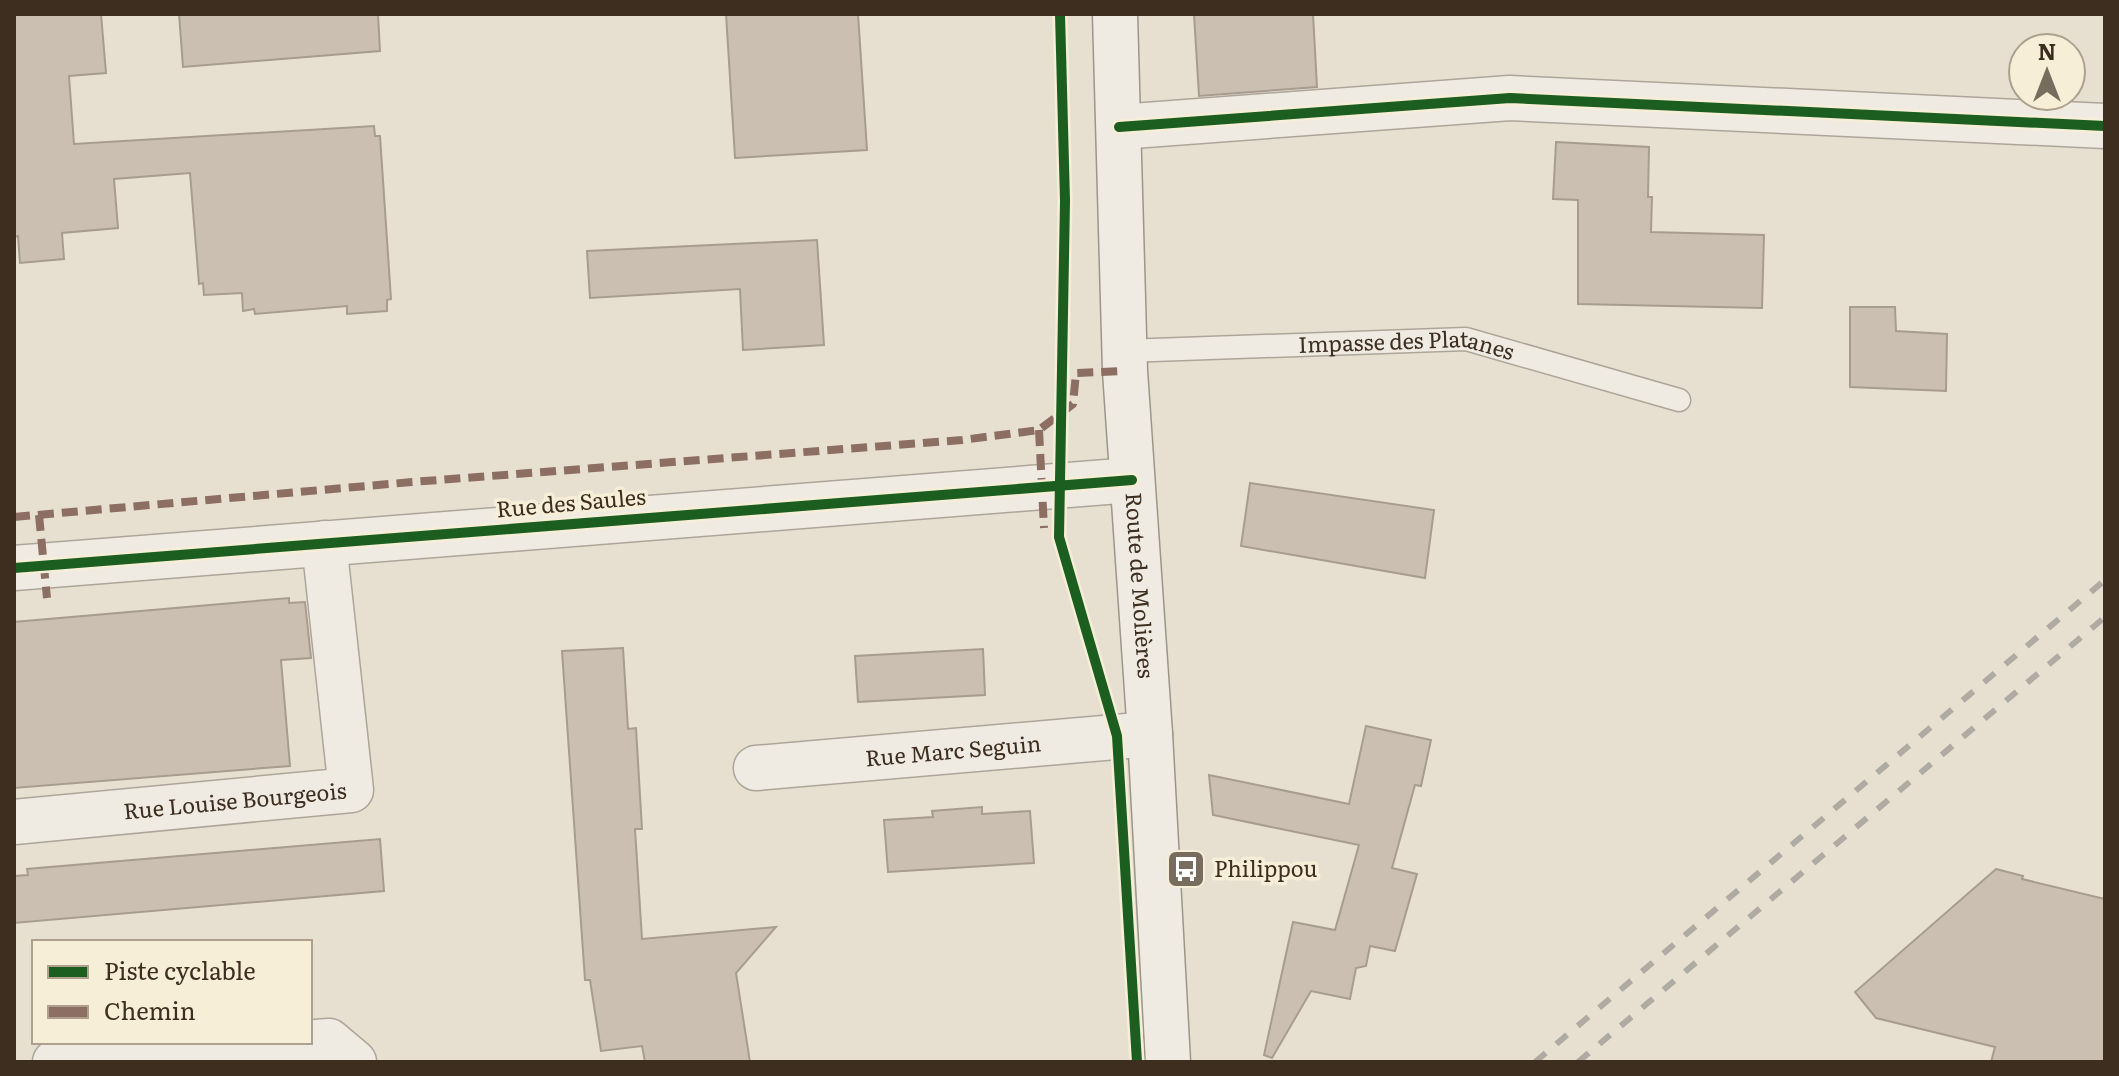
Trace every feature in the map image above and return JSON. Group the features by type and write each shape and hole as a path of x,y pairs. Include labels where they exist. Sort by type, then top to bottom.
{"street":[{"name":"Route de Molières","path":"1115,14 1125,351 1168,1062"},
{"path":"1119,127 1510,98 2105,126"},
{"name":"Rue des Saules","path":"14,568 1132,480"},
{"name":"Rue Louise Bourgeois","path":"14,822 351,790 324,543"},
{"name":"Rue Marc Seguin","path":"756,768 1150,734"},
{"path":"312,1042 329,1041 354,1062"},
{"path":"55,1062 290,1044"}],"lane":[{"name":"Impasse des Platanes","path":"1125,351 1466,339 1679,400"}],"building":[{"path":"14,14 101,14 106,73 69,76 74,144 374,126 375,136 380,136 391,299 387,300 387,311 347,314 347,306 255,314 254,309 243,311 242,293 204,295 203,283 199,284 190,173 114,179 118,228 62,233 64,259 20,263 18,236 14,237"},
{"path":"179,14 378,14 380,51 183,67"},
{"path":"726,14 858,14 867,150 735,158"},
{"path":"1194,14 1313,14 1317,87 1199,96"},
{"path":"1556,142 1649,147 1651,232 1764,235 1762,308 1578,304 1578,200 1553,199"},
{"path":"817,240 824,345 743,350 740,289 590,298 587,251"},
{"path":"1850,307 1895,307 1896,331 1947,334 1946,391 1850,387"},
{"path":"1250,483 1434,510 1425,578 1241,546"},
{"path":"289,598 289,603 305,602 311,658 281,660 290,766 14,788 14,622"},
{"path":"623,648 628,729 636,728 642,829 635,829 642,939 776,927 736,973 750,1062 645,1062 642,1046 601,1051 590,980 585,980 562,651"},
{"path":"983,649 985,695 858,702 855,656"},
{"path":"1366,726 1431,740 1421,786 1415,785 1392,868 1417,874 1395,951 1370,946 1366,966 1356,968 1350,999 1311,991 1272,1058 1264,1055 1293,922 1335,930 1359,845 1213,815 1209,775 1349,804"},
{"path":"982,807 982,814 1030,811 1034,863 888,872 884,820 933,817 932,811"},
{"path":"380,839 384,891 14,923 14,876 28,875 27,869"},
{"path":"1996,869 2023,876 2022,879 2105,899 2105,1062 1991,1062 1995,1047 1876,1018 1855,992"}],"railway":[{"path":"1535,1062 2105,580"},
{"path":"1578,1062 2105,617"}],"marked path":[{"path":"14,517 412,482 962,440 1039,430 1073,404 1076,373 1125,371"},
{"path":"1039,430 1044,528"},
{"path":"39,515 47,598"}],"cycle path":[{"path":"1060,14 1065,201 1059,537 1117,736 1137,1062"},
{"path":"1119,127 1510,98 2105,126"},
{"path":"14,568 1132,480"}],"place":[{"name":"Philippou","path":"1186,869"}]}
